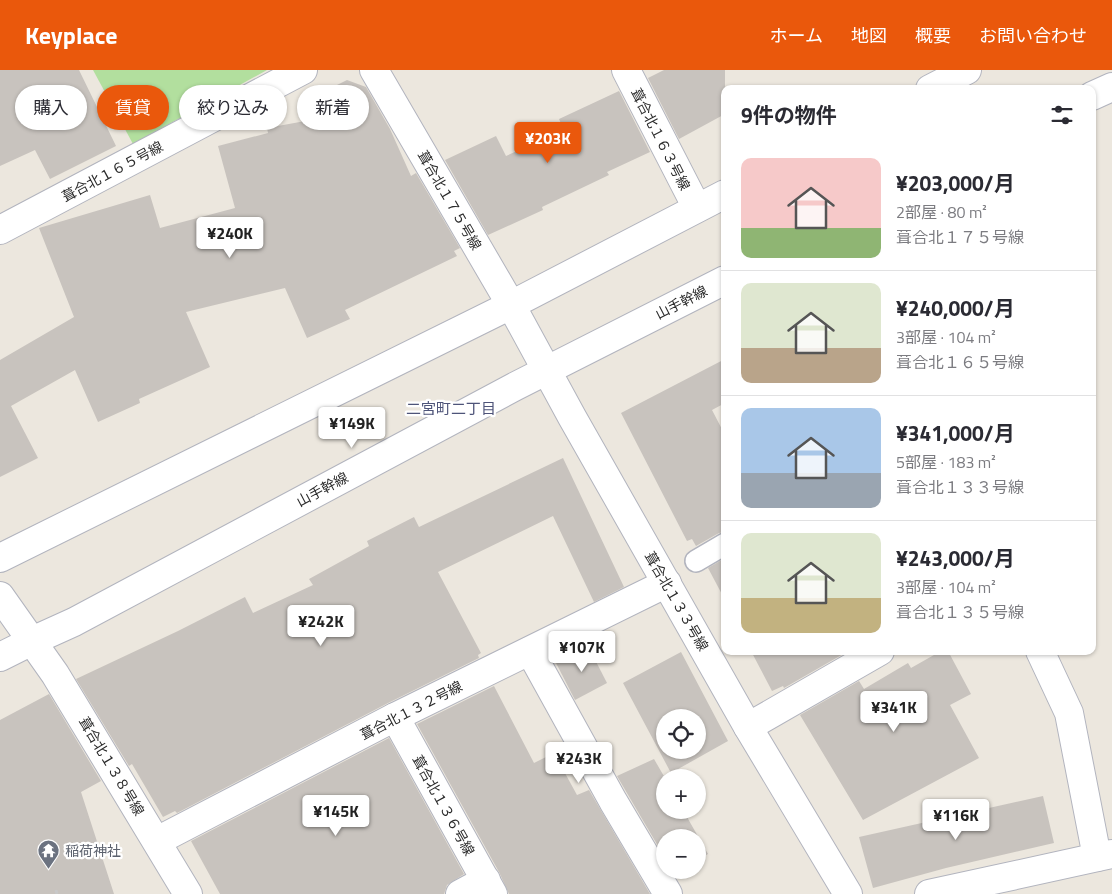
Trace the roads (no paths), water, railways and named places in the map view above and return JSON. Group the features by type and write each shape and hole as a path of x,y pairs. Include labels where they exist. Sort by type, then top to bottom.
{"street":[{"name":"葺合北１６５号線","path":"0,230 303,70"},
{"name":"葺合北１７５号線","path":"374,70 512,305"},
{"name":"葺合北１６３号線","path":"626,70 697,208"},
{"path":"938,85 966,70"},
{"path":"1096,94 1112,87"},
{"path":"0,558 512,305 721,196"},
{"name":"山手幹線","path":"0,657 74,622 546,370 721,282"},
{"name":"葺合北１３３号線","path":"512,305 546,370 748,727 848,894"},
{"name":"葺合北１３２号線","path":"156,840 395,717 667,583"},
{"name":"葺合北１３８号線","path":"0,596 56,674 188,894"},
{"path":"530,651 613,802 668,894"},
{"path":"748,727 873,655"},
{"path":"929,894 1105,856 1069,713 1042,655"},
{"name":"葺合北１３６号線","path":"395,717 489,887"},
{"path":"460,894 489,887"}],"lane":[{"path":"696,560 721,546"}],"place":[{"name":"稲荷神社","path":"49,869"}],"district":[{"name":"二宮町二丁目","path":"451,408"}]}
